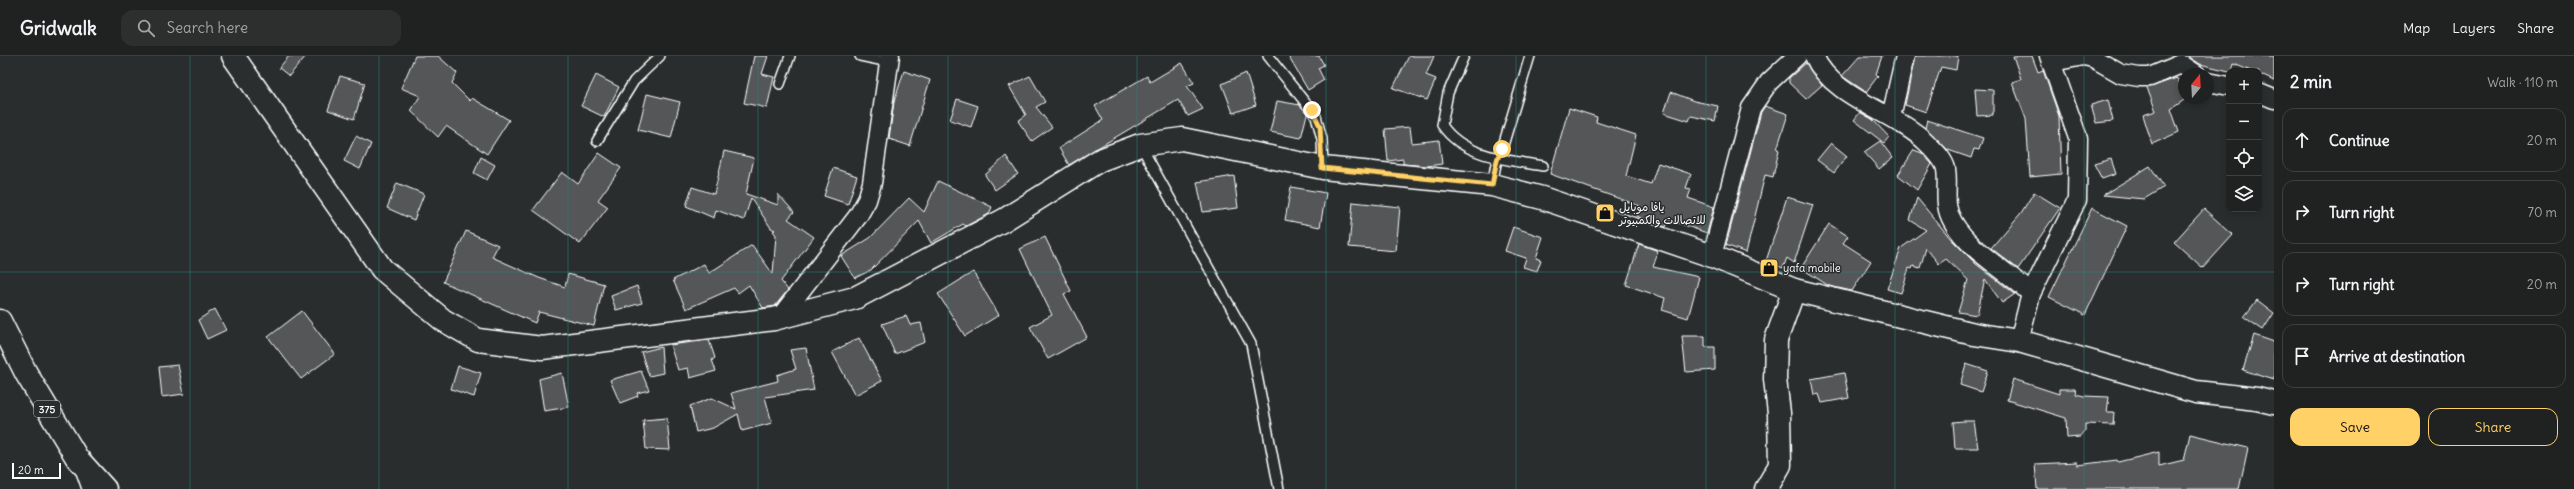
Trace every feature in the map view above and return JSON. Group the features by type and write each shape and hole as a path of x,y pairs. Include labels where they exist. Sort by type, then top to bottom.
{"main road":[{"path":"232,56 382,269 443,320 478,340 542,348 774,318 855,298 1004,220 1100,160 1140,145 1182,140 1322,168 1492,185 1542,198 1712,256 1794,290 1974,334 2019,341 2196,392 2257,398 2274,403"},
{"path":"1766,489 1780,464 1779,413 1775,379 1776,340 1794,290"},
{"name":"375","path":"0,321 26,373 73,452 105,489"}],"street":[{"path":"1712,256 1751,108 1769,82 1797,56"},
{"path":"1891,117 1905,56"},
{"path":"2019,341 2031,294 2077,200 2078,138 2051,59 2084,56 2093,58 2121,74 2139,78 2150,77 2181,64 2195,66"},
{"path":"1812,57 1841,87 1891,117 1925,141 1942,159 1946,168 1946,203 1954,224 1979,252 2015,278 2031,294"},
{"path":"781,316 826,259 867,200 872,183 889,59"},
{"path":"2214,83 2226,85"},
{"path":"2262,94 2274,98"}],"lane":[{"path":"597,142 634,81 660,56"},
{"path":"780,84 790,56"},
{"path":"860,56 889,59"},
{"path":"1268,56 1316,116 1322,139 1322,168"},
{"path":"1464,56 1448,93 1442,125 1462,145 1497,156 1543,166"},
{"path":"1492,185 1497,166 1497,156 1502,149 1530,56"},
{"path":"1140,145 1251,344 1279,489"},
{"path":"73,452 87,489"}],"building":[{"path":"289,56 306,56 289,76 279,68"},
{"path":"415,56 438,56 457,73 452,83 470,101 472,98 509,120 487,154 446,126 438,137 411,111 420,96 401,88"},
{"path":"754,56 768,56 762,74 774,77 767,108 744,103"},
{"path":"1288,56 1319,56 1324,65 1318,68 1324,80 1308,90"},
{"path":"1409,56 1434,56 1426,75 1436,79 1427,100 1393,88"},
{"path":"1860,56 1882,56 1876,74 1878,76 1866,92 1842,76"},
{"path":"1915,56 1958,56 1956,70 1941,67 1926,112 1905,105"},
{"path":"2013,56 2032,56 2038,72 2043,70 2059,116 2061,174 2030,177 2026,119 2012,82 2021,79"},
{"path":"2188,56 2274,56 2274,81 2262,75 2262,68 2244,68 2234,64 2233,68 2226,68 2226,70 2200,64"},
{"path":"1182,63 1194,83 1187,86 1203,109 1188,116 1178,100 1069,165 1059,148 1103,120 1095,106 1147,76 1150,82"},
{"path":"1806,63 1822,85 1806,99 1789,83 1789,78"},
{"path":"904,71 930,80 910,146 889,139 894,102"},
{"path":"1246,73 1256,105 1233,113 1222,84"},
{"path":"596,75 619,87 604,117 581,106"},
{"path":"340,76 365,83 354,119 328,110"},
{"path":"1030,76 1045,102 1036,107 1052,127 1032,141 1018,121 1026,115 1009,86"},
{"path":"2177,78 2178,80 2178,104 2171,109 2179,132 2152,144 2143,115 2156,111 2147,88"},
{"path":"1975,89 1993,90 1993,115 1977,116"},
{"path":"1671,92 1694,101 1718,106 1715,121 1691,116 1689,121 1664,113"},
{"path":"647,94 680,102 671,138 638,130"},
{"path":"957,99 978,106 971,127 950,120"},
{"path":"2108,100 2113,121 2096,123 2091,105"},
{"path":"1277,101 1300,105 1307,114 1301,138 1270,132"},
{"path":"1765,106 1788,114 1777,149 1779,150 1773,177 1765,175 1746,253 1726,245 1761,112"},
{"path":"1569,108 1597,117 1596,122 1636,135 1626,176 1651,184 1658,163 1691,174 1686,188 1691,189 1688,198 1714,207 1707,233 1669,220 1666,227 1647,221 1637,216 1640,206 1550,174"},
{"path":"1860,112 1872,119 1889,137 1884,143 1854,120"},
{"path":"1927,120 1983,138 1979,150 1974,149 1971,158 1948,150 1925,128"},
{"path":"1410,127 1412,143 1439,140 1442,164 1427,166 1403,164 1403,159 1388,161 1385,129"},
{"path":"356,136 371,144 360,169 344,161"},
{"path":"1880,141 1893,158 1879,169 1864,152"},
{"path":"1831,143 1847,156 1834,173 1817,160"},
{"path":"1914,150 1922,153 1932,164 1917,190 1898,175"},
{"path":"724,151 754,158 746,194 778,205 778,194 794,212 788,219 814,237 781,281 788,290 775,306 763,308 749,285 738,293 734,288 686,309 673,280 704,264 709,273 752,245 773,274 776,235 773,231 775,230 771,228 751,198 744,220 716,210 714,218 686,206 692,187 714,194"},
{"path":"599,153 621,168 598,200 608,207 580,244 533,210 562,172 578,184"},
{"path":"1006,156 1018,174 995,190 985,175"},
{"path":"481,157 495,165 487,180 474,173"},
{"path":"2111,159 2116,174 2102,179 2094,164"},
{"path":"2150,166 2164,187 2144,199 2103,195"},
{"path":"833,168 857,176 848,204 824,196"},
{"path":"1234,176 1238,208 1203,212 1197,182"},
{"path":"938,181 992,207 989,214 966,226 963,224 931,243 919,221 871,270 855,278 841,256 870,238 909,198 924,212"},
{"path":"397,183 424,194 414,220 387,208"},
{"path":"1291,187 1326,193 1320,227 1285,220"},
{"path":"2034,192 2060,208 2018,269 1991,248 2021,213"},
{"path":"1787,197 1813,205 1794,263 1787,258 1783,268 1766,261"},
{"path":"1917,198 1951,239 1976,264 2015,294 2002,303 1985,279 1977,315 1958,312 1968,280 1946,259 1939,264 1926,248 1920,268 1913,266 1912,269 1909,268 1901,293 1887,289 1901,248 1926,230 1910,220"},
{"path":"1353,202 1400,207 1396,251 1349,247"},
{"path":"2092,208 2127,226 2085,315 2049,297"},
{"path":"2204,209 2233,235 2203,268 2174,242"},
{"path":"1829,224 1848,236 1843,243 1871,261 1852,291 1829,286 1801,268"},
{"path":"1513,227 1543,237 1536,258 1541,260 1537,271 1523,267 1526,258 1505,251"},
{"path":"466,231 498,245 492,257 539,278 565,287 568,274 604,284 594,326 539,312 535,323 443,282"},
{"path":"1045,237 1071,291 1064,294 1087,337 1048,359 1030,327 1052,315 1020,249"},
{"path":"1639,244 1658,251 1653,267 1699,277 1688,318 1662,310 1665,298 1626,285"},
{"path":"973,272 999,315 965,336 938,294"},
{"path":"637,286 642,303 616,310 611,296"},
{"path":"2257,300 2274,313 2263,330 2244,317"},
{"path":"215,309 226,330 207,339 198,320"},
{"path":"302,311 335,354 301,379 268,337"},
{"path":"906,316 910,325 921,323 925,342 895,354 882,324"},
{"path":"2254,335 2274,342 2274,380 2243,370"},
{"path":"1682,336 1705,336 1705,347 1715,347 1715,370 1686,372"},
{"path":"859,338 882,381 855,395 832,352"},
{"path":"709,340 715,358 712,360 716,371 690,378 688,368 678,370 670,345"},
{"path":"661,347 663,373 649,376 641,352"},
{"path":"806,348 814,390 765,397 772,423 742,431 738,414 713,428 696,432 690,406 712,398 736,409 731,393 778,381 777,375 796,369 790,350"},
{"path":"1966,364 1988,371 1981,392 1960,385"},
{"path":"178,365 184,394 162,397 159,367"},
{"path":"458,366 481,373 474,397 451,389"},
{"path":"641,371 649,390 637,393 638,396 620,403 610,380"},
{"path":"562,373 569,407 544,411 539,379"},
{"path":"1844,373 1849,398 1822,403 1819,394 1814,395 1811,379"},
{"path":"2013,379 2059,394 2059,389 2075,389 2076,394 2084,396 2109,397 2107,412 2114,412 2113,425 2085,424 2085,431 2080,437 2067,438 2066,418 2007,400"},
{"path":"667,418 670,450 646,449 643,420"},
{"path":"1974,421 1978,448 1955,448 1953,422"},
{"path":"2190,434 2248,448 2239,489 2037,489 2035,464 2077,462 2077,465 2117,460 2118,462 2159,452 2159,466 2184,460"}],"place":[{"name":"يافا موبايل للاتصالات والكمبيوتر","path":"1605,213"},
{"name":"yafa mobile","path":"1769,268"}],"route":[{"path":"1312,110 1320,126 1322,139 1322,168 1492,185 1497,166 1497,156 1502,149"}]}
